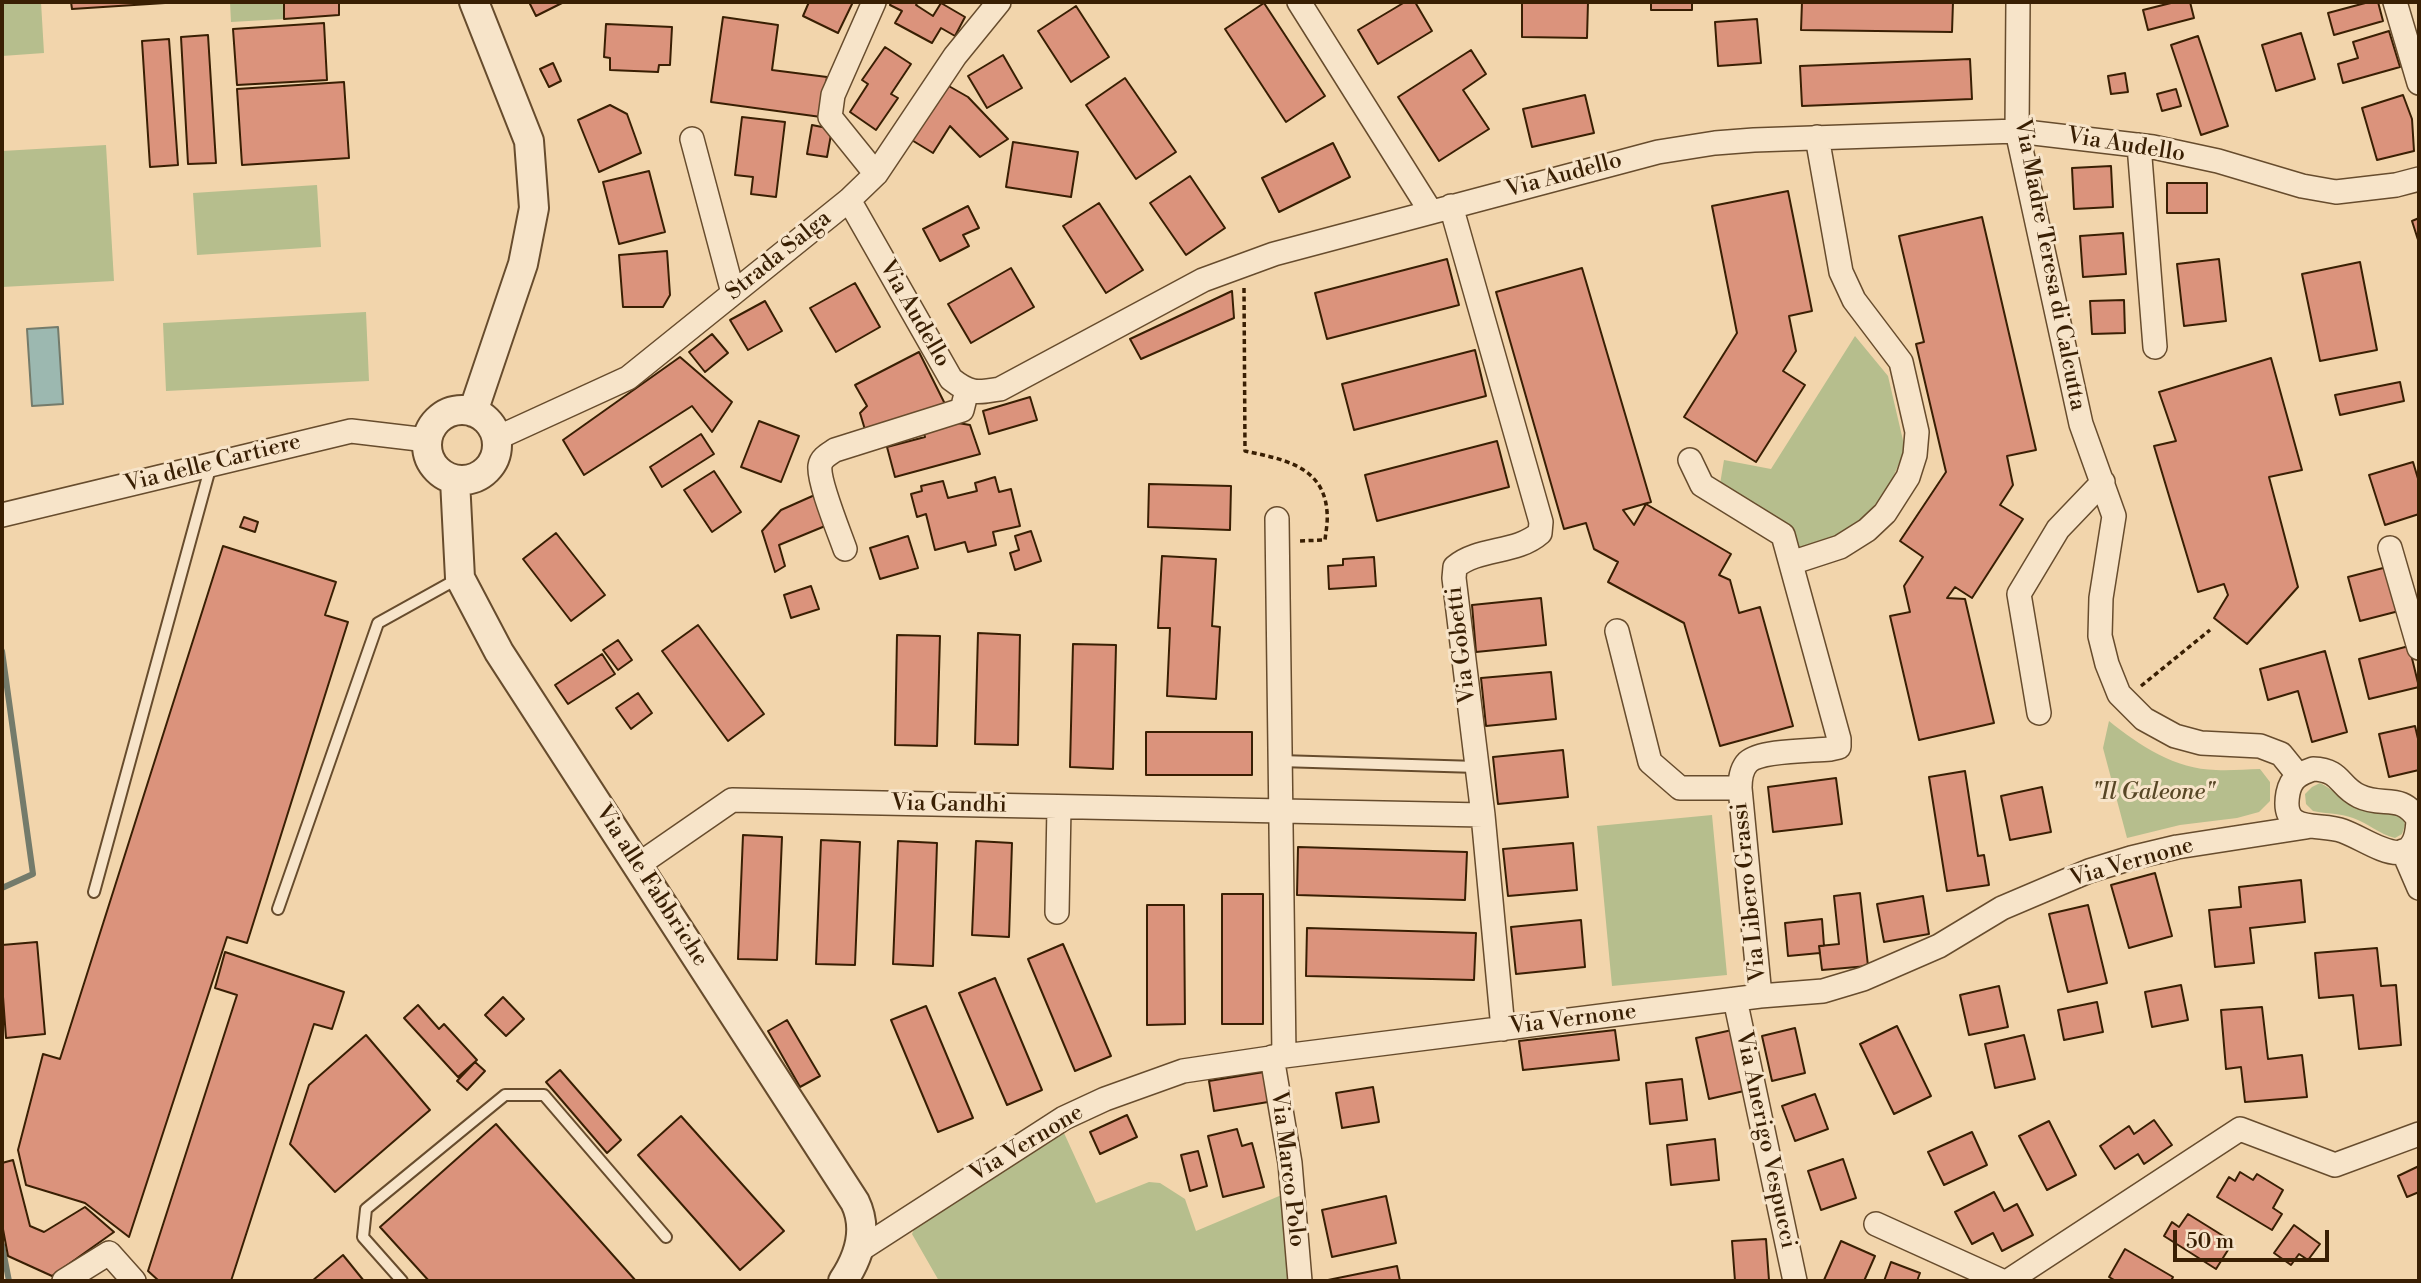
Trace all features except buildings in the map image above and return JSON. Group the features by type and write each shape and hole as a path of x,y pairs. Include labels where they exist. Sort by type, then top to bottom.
{"street":[{"path":"473,412 523,264 534,208 529,141 474,2"},
{"path":"874,2 833,94 830,117 876,174"},
{"name":"Strada Salga","path":"497,438 628,378 849,200 876,174 955,57 999,2"},
{"path":"1299,2 1441,209"},
{"name":"Via Madre Teresa di Calcutta","path":"2018,2 2017,131 2081,424 2114,516 2101,598 2100,636 2107,664 2119,694 2144,719 2175,736 2221,745 2260,746 2281,754 2298,775"},
{"path":"2395,2 2419,83"},
{"name":"Via Audello","path":"849,200 951,379 977,393 1000,389 1203,280 1274,254 1658,152 1715,143 2017,131 2139,145 2218,161 2302,186 2336,192 2396,185 2419,179"},
{"path":"1791,563 1840,547 1867,530 1885,513 1908,477 1915,455 1917,432 1901,362 1854,300 1841,272 1816,137"},
{"path":"692,139 733,293"},
{"path":"2139,145 2155,347"},
{"name":"Via Gobetti","path":"1441,209 1541,522 1540,533 1531,541 1465,559 1455,567 1454,578 1483,815 1503,1029"},
{"path":"845,549 822,479 820,465 825,457 835,450 962,410 967,390"},
{"path":"454,411 473,412 488,422 497,438 495,459 483,474 469,481 444,476 430,460 427,440 433,425 443,415 454,411"},
{"name":"Via delle Cartiere","path":"2,515 351,431 427,440"},
{"name":"Via Libero Grassi","path":"1690,460 1702,485 1783,535 1839,739 1839,747 1761,756 1748,762 1741,775 1740,788 1760,996"},
{"name":"Via alle Fabbriche","path":"455,480 460,578 499,652 861,1214 859,1251 843,1281"},
{"path":"2039,713 2019,594 2058,529 2103,482"},
{"path":"1277,530 1281,812 1278,1056"},
{"path":"2390,548 2419,648"},
{"name":"Via Libero Grassi","path":"1617,631 1650,762 1680,788 1740,788"},
{"path":"2306,827 2294,822 2289,816 2287,805 2291,783 2298,775 2313,769 2325,769 2334,774 2349,790 2373,801 2413,801 2418,819 2416,837 2403,851 2419,888"},
{"name":"Via Gandhi","path":"638,865 733,800 1483,815"},
{"path":"1057,912 1059,807"},
{"name":"Via Vernone","path":"859,1251 1065,1118 1095,1103 1183,1071 1278,1056 1823,990 1863,979 1939,946 2002,908 2078,876 2131,858 2191,844 2306,827 2341,830 2382,850 2392,853 2403,851"},
{"name":"Via Anerigo Vespucci","path":"1735,999 1795,1281"},
{"name":"Via Marco Polo","path":"1278,1056 1300,1281"},
{"path":"2008,1281 2240,1129 2335,1165 2419,1134"},
{"path":"1875,1224 2002,1281"},
{"path":"64,1281 109,1253 134,1281"}],"lane":[{"path":"94,892 211,465"},
{"path":"278,909 378,623 460,578"},
{"path":"1280,761 1477,767"},
{"path":"402,1281 363,1237 366,1209 505,1095 544,1095 666,1237"}],"path":[{"path":"1244,265 1245,451 1300,466 1318,483 1327,510 1325,540 1277,530"},
{"path":"2124,699 2210,630"}],"green space":[{"path":"2,2 41,2 44,53 2,56"},
{"path":"230,2 284,2 284,19 231,22"},
{"path":"106,145 114,281 2,287 2,151"},
{"path":"317,185 321,247 197,255 193,193"},
{"path":"366,312 369,381 166,391 163,323"},
{"path":"1855,336 1888,376 1905,449 1889,487 1865,517 1833,537 1798,549 1719,490 1724,460 1771,469"},
{"name":"\"Il Galeone\"","path":"2109,721 2133,739 2172,761 2201,769 2260,769 2270,782 2270,801 2259,812 2237,818 2180,825 2127,838 2103,748"},
{"path":"2320,783 2359,809 2403,817 2405,825 2402,834 2395,838 2348,816 2313,811 2306,804 2305,794"},
{"path":"1712,815 1727,975 1612,986 1597,826"},
{"path":"1064,1133 1096,1203 1149,1182 1160,1183 1185,1199 1196,1231 1284,1194 1288,1281 939,1281 912,1234 916,1225"}],"water":[{"path":"58,327 63,404 32,406 27,329"}],"waterway":[{"path":"2,651 33,874 2,888"},
{"path":"2,1245 9,1281"}]}
